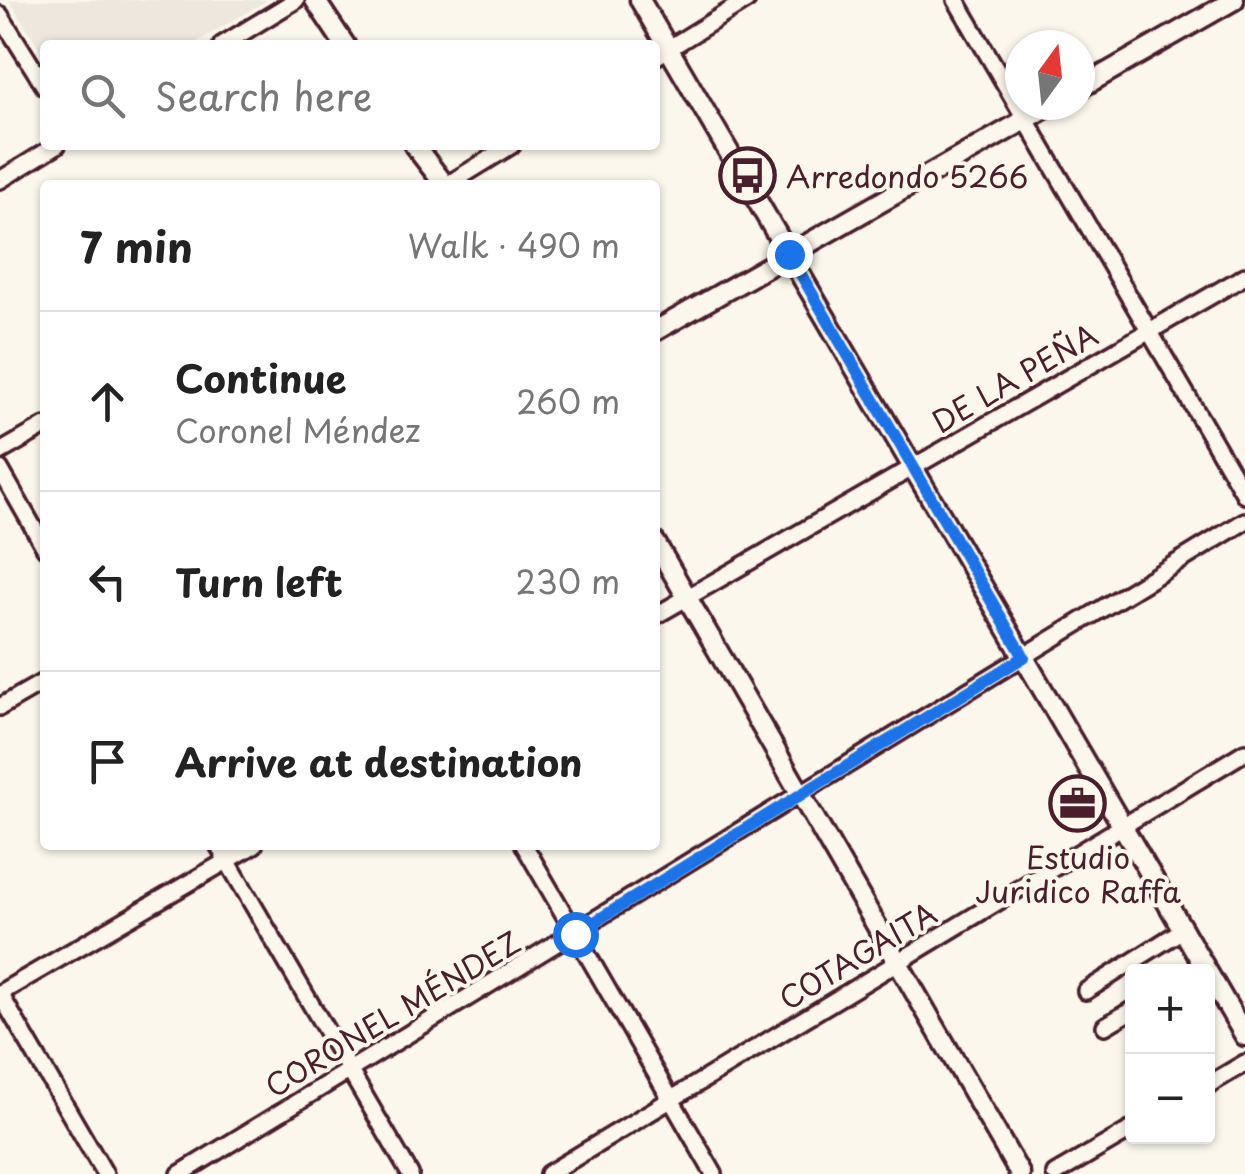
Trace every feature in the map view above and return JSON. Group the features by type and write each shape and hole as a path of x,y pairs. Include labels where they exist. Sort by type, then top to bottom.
{"street":[{"path":"230,40 296,0"},
{"path":"314,0 341,40"},
{"path":"640,0 657,40"},
{"path":"747,0 662,53 789,254 1184,930 1198,964"},
{"path":"956,0 1005,85"},
{"path":"1095,79 1234,0"},
{"path":"0,16 6,41 40,82"},
{"path":"660,328 1025,120 1245,495"},
{"path":"0,180 49,150"},
{"path":"418,150 442,180"},
{"path":"454,180 504,150"},
{"name":"DE LA PEÑA","path":"660,613 1245,276"},
{"path":"0,452 40,429"},
{"path":"0,470 40,539"},
{"name":"CORONEL MÉNDEZ","path":"180,1174 1245,521"},
{"path":"660,551 1020,1174"},
{"path":"0,706 40,684"},
{"name":"COTAGAITA","path":"548,1174 1245,752"},
{"path":"221,850 410,1174"},
{"path":"105,1174 0,993 245,850"},
{"path":"527,850 714,1174"},
{"path":"1086,991 1184,930"},
{"path":"1215,991 1245,1036"},
{"path":"1105,1026 1125,1014"},
{"path":"1215,1081 1245,1063"},
{"path":"1055,1174 1125,1132"}],"shaded area":[{"path":"9,0 268,0 200,40 40,40 40,49"}],"place":[{"name":"Arredondo 5266","path":"747,175"},
{"name":"Estudio Juridico Raffa","path":"1078,803"}],"route":[{"path":"575,934 1024,657 789,254"}]}
